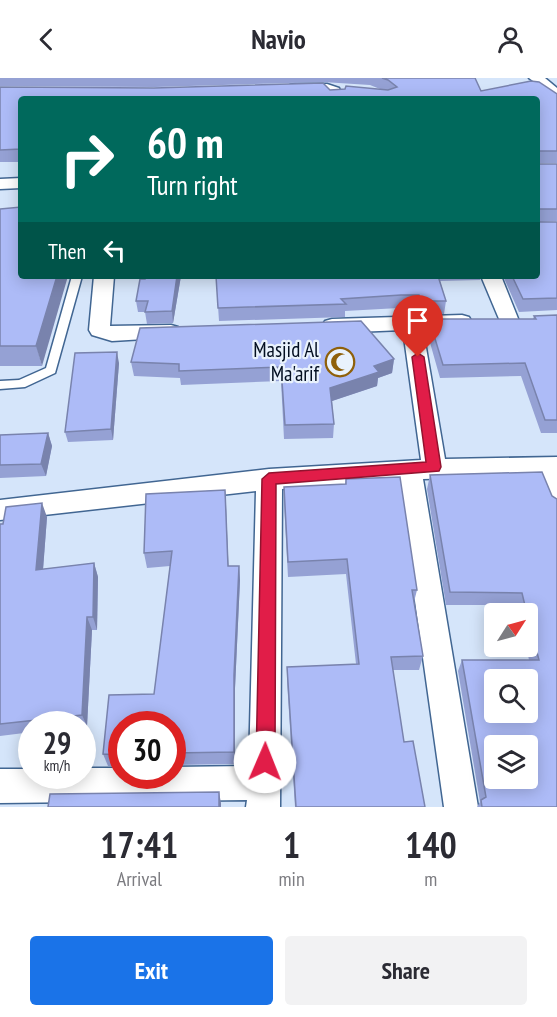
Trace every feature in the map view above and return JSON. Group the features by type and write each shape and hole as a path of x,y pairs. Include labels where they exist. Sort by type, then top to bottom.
{"street":[{"path":"536,78 557,95"},
{"path":"278,89 327,88 338,94"},
{"path":"0,170 18,170"},
{"path":"0,184 18,183"},
{"path":"104,279 98,328 101,332 112,334 193,331"},
{"path":"308,327 519,321 493,279"},
{"path":"412,323 421,468 461,807"},
{"path":"0,510 269,479 421,468 551,466 557,502"},
{"path":"0,786 264,795 269,479"}],"lane":[{"path":"0,385 21,384 51,370 76,279"}],"building":[{"path":"382,78 475,78 481,91 531,81 539,82 557,94 557,151 540,151 540,96 18,96 18,149 0,150 0,87 154,88 323,83 330,90 345,89 346,86 388,90 397,87"},
{"path":"540,164 557,164 557,209 540,209"},
{"path":"18,207 18,279 56,279 36,346 0,346 0,209"},
{"path":"540,222 557,222 557,298 523,299 513,279 540,279"},
{"path":"140,279 177,279 172,311 145,312 148,301 136,301"},
{"path":"216,279 439,279 446,301 421,301 419,295 401,295 341,299 346,304 218,308"},
{"path":"557,315 557,420 545,420 525,363 443,365 429,319 536,319 534,316"},
{"path":"361,321 394,359 374,366 379,372 330,388 334,424 285,425 281,367 179,371 179,364 131,362 140,328"},
{"path":"117,352 111,429 65,432 75,353"},
{"path":"48,433 41,464 0,465 0,435"},
{"path":"542,472 552,496 557,499 557,807 482,807 481,800 486,797 485,789 538,789 538,735 484,735 484,786 462,660 539,660 538,603 524,603 522,593 450,592 430,475"},
{"path":"400,477 417,590 412,590 423,656 391,657 404,742 413,741 425,807 296,807 287,667 359,664 347,559 288,562 284,487 346,484 346,479"},
{"path":"225,490 228,566 239,566 234,675 234,752 186,753 186,711 108,711 108,754 103,754 109,695 154,694 172,551 144,553 146,494"},
{"path":"42,503 36,570 94,563 93,617 87,617 82,711 18,711 18,722 0,724 0,524 3,524 6,507"},
{"path":"219,792 219,807 48,807 50,794"}],"place":[{"name":"Masjid Al Ma'arif","path":"340,362"}],"route":[{"path":"265,762 269,479 434,467 418,357"}]}
